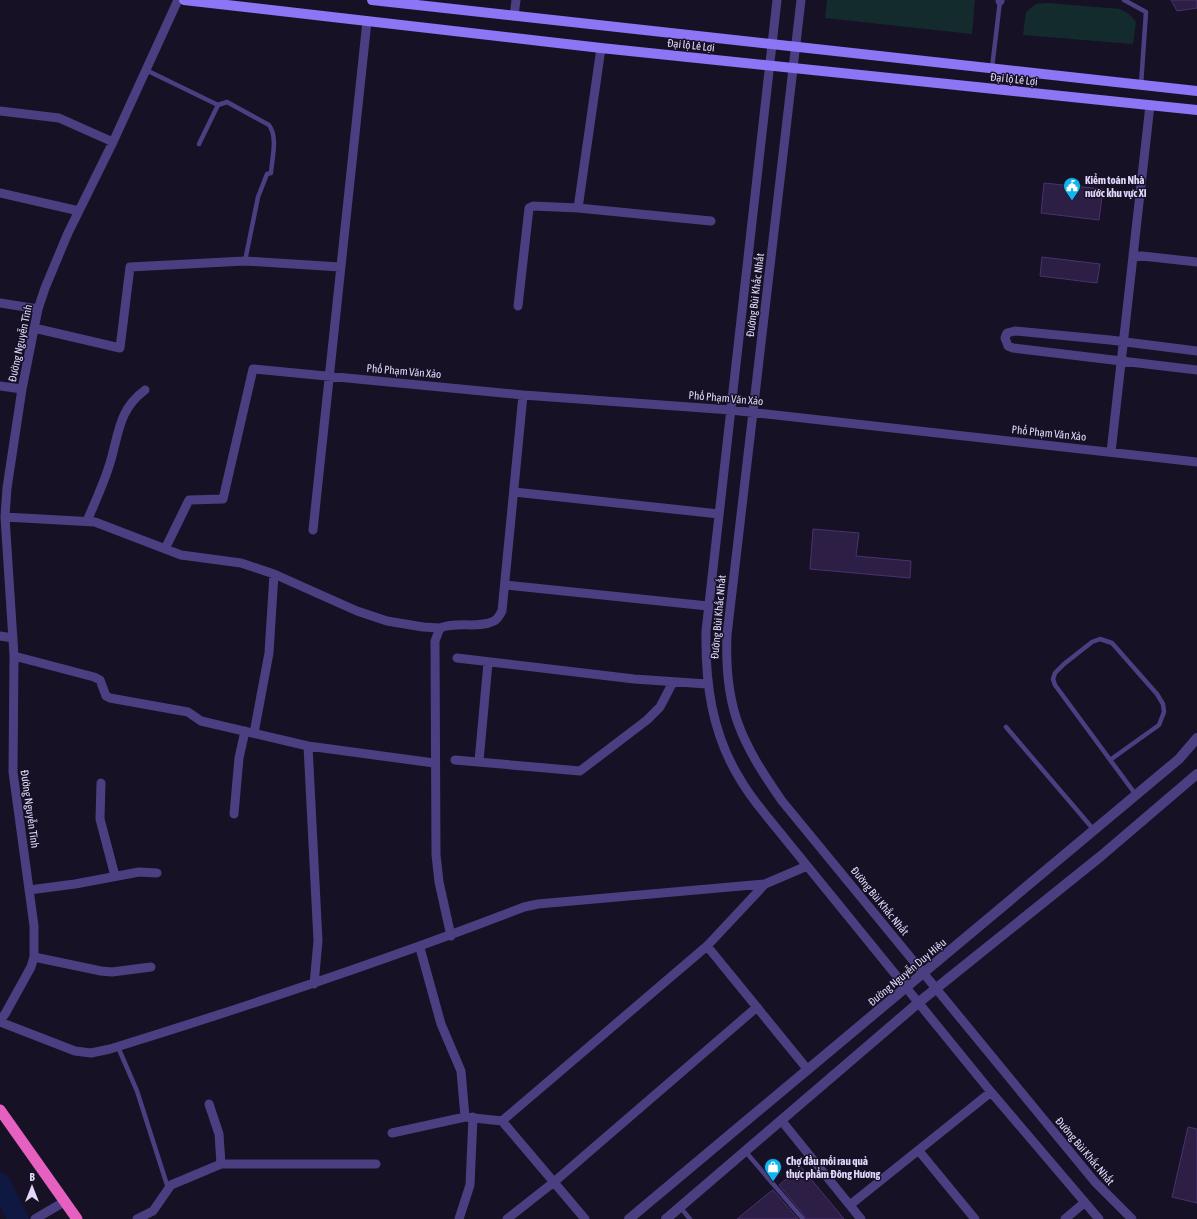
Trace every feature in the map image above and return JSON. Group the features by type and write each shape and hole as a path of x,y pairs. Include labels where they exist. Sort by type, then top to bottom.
{"highway":[{"path":"0,1110 77,1219"}],"main road":[{"name":"Đại lộ Lê Lợi","path":"188,0 601,48 1197,110"},
{"name":"Đại lộ Lê Lợi","path":"372,0 1197,91"}],"street":[{"name":"Đường Nguyễn Tĩnh","path":"0,1021 27,974 34,957 34,926 13,772 14,656 3,487 38,308 45,288 79,211 113,142 178,0"},
{"path":"514,16 516,0"},
{"name":"Đường Bùi Khắc Nhất","path":"777,0 708,606 705,664 708,695 719,735 739,778 765,814 991,1092 1099,1219"},
{"name":"Đường Bùi Khắc Nhất","path":"801,0 726,658 730,696 739,730 757,765 782,801 1095,1182 1132,1219"},
{"path":"313,530 367,20"},
{"path":"578,208 601,48"},
{"path":"1111,452 1150,105"},
{"path":"0,111 59,118 113,142"},
{"path":"0,193 79,211"},
{"path":"518,306 529,208 533,206 578,208 711,221"},
{"path":"1133,255 1197,262"},
{"path":"34,328 120,348 130,267 245,261 340,267"},
{"path":"0,302 38,308"},
{"path":"1197,352 1123,342 1015,331 1007,333 1005,338 1008,346 1013,348 1197,370"},
{"name":"Phố Phạm Văn Xảo","path":"166,549 188,500 223,499 253,369 523,395 753,412 1197,462"},
{"path":"0,386 22,389"},
{"path":"87,521 104,480 120,424 126,410 131,401 145,390"},
{"path":"5,517 95,522 192,558 241,563 274,574 357,611 387,622 440,628 451,624 483,624 496,620 502,611 506,585 523,395"},
{"path":"514,492 719,514"},
{"path":"234,814 239,758 250,732 269,654 274,574"},
{"path":"506,585 708,606"},
{"path":"440,628 436,641 434,763 436,854 439,882 451,936"},
{"path":"0,636 13,638"},
{"path":"14,656 94,677 100,680 106,696 110,698 188,712 201,721 308,746 434,763"},
{"path":"457,658 488,663 707,684"},
{"path":"479,761 488,663"},
{"path":"455,760 580,771 647,720 660,707 674,682"},
{"name":"Đường Nguyễn Duy Hiệu","path":"629,1219 924,974 1179,759 1197,738"},
{"path":"308,746 318,941 314,984"},
{"path":"666,1219 918,1003 1101,856 1197,774"},
{"path":"101,783 100,819 115,876"},
{"path":"0,1021 75,1051 91,1053 118,1047 314,984 420,948 524,907 538,904 765,884 807,866"},
{"path":"29,890 75,884 139,872 157,873"},
{"path":"502,1121 707,946 765,884"},
{"path":"707,946 808,1070"},
{"path":"420,948 441,1024 461,1071 469,1117 470,1185 459,1219"},
{"path":"34,957 112,972 152,967"},
{"path":"507,1219 554,1182 757,1007"},
{"path":"850,1205 991,1092"},
{"path":"209,1104 219,1134 221,1164"},
{"path":"392,1133 469,1117 502,1121 585,1219"},
{"path":"781,1120 861,1219"},
{"path":"919,1151 975,1219"},
{"path":"137,1219 153,1211 158,1206 171,1185 221,1164 376,1164"},
{"path":"36,1218 64,1202"},
{"path":"1065,1219 1084,1203"}],"lane":[{"path":"992,68 1000,0"},
{"path":"1124,0 1146,12 1141,85"},
{"path":"146,70 218,105 227,102 269,125 272,130 274,136 271,173 267,174 258,197 245,261"},
{"path":"199,144 218,105"},
{"path":"1110,760 1159,725 1164,712 1163,704 1157,694 1112,643 1100,639 1092,642 1064,664 1055,673 1053,679 1055,685 1110,760 1136,795"},
{"path":"1006,727 1094,830"},
{"path":"118,1047 137,1091 168,1188"},
{"path":"745,1151 803,1219"},
{"path":"680,1207 690,1219"}],"green space":[{"path":"827,0 975,0 972,34 825,18"},
{"path":"1047,3 1120,9 1129,14 1136,22 1133,44 1023,35 1026,12 1036,4"}],"building":[{"path":"1171,0 1197,0 1197,8 1177,11"},
{"name":"Kiểm toán Nhà nước khu vực XI","path":"1044,183 1103,189 1099,220 1041,213"},
{"path":"1042,257 1100,264 1097,283 1040,276"},
{"path":"813,529 859,533 856,556 911,561 910,578 810,569"},
{"path":"1188,1127 1197,1129 1197,1203 1172,1197"},
{"path":"801,1167 844,1219 807,1219 779,1185"},
{"path":"773,1190 798,1219 737,1219 770,1192"}],"waterway":[{"path":"0,1183 18,1219"}],"place":[{"name":"Kiểm toán Nhà nước khu vực XI","path":"1072,201"},
{"name":"Chợ đầu mối rau quả thực phẩm Đông Hương","path":"773,1182"}]}
